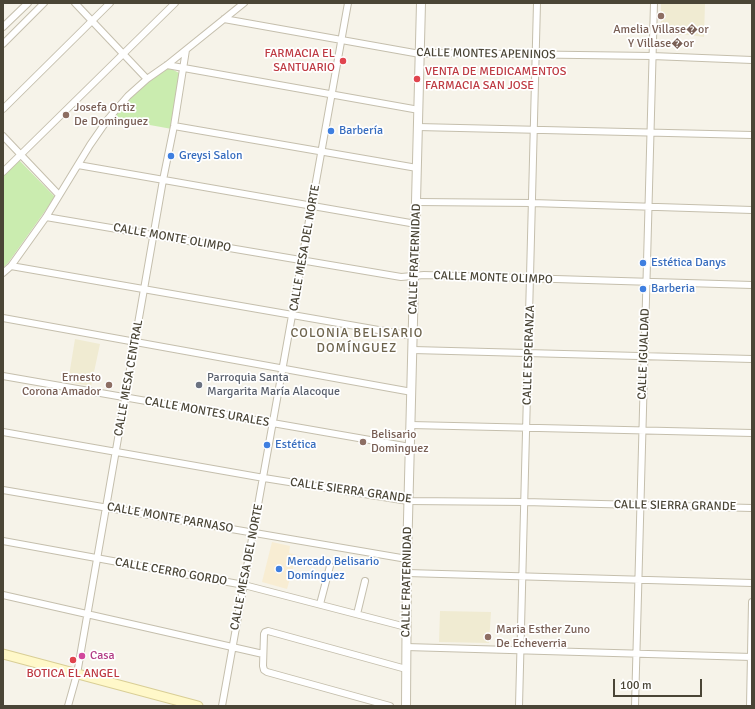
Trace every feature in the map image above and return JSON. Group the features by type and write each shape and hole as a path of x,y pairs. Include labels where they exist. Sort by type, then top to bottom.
{"main road":[{"path":"3,654 198,706"}],"street":[{"path":"3,28 28,3"},
{"path":"3,44 44,3"},
{"path":"74,3 147,79"},
{"path":"3,109 110,3"},
{"path":"3,172 175,3"},
{"path":"3,273 11,266 46,216 108,119 128,96 147,79 167,65 244,3"},
{"name":"CALLE MESA DEL NORTE","path":"222,706 313,206 348,3"},
{"name":"CALLE FRATERNIDAD","path":"406,706 408,501 421,3"},
{"name":"CALLE ESPERANZA","path":"519,706 538,3"},
{"name":"CALLE IGUALDAD","path":"635,706 654,3"},
{"name":"CALLE MONTES APENINOS","path":"224,19 420,54 652,56 752,60"},
{"name":"CALLE MESA CENTRAL","path":"68,706 77,674 163,180 174,126 186,50"},
{"path":"167,65 419,110"},
{"path":"174,126 417,168"},
{"path":"418,127 752,135"},
{"path":"3,136 59,196"},
{"path":"78,166 416,224"},
{"path":"417,202 532,203 752,210"},
{"name":"CALLE MONTE OLIMPO","path":"46,216 401,277 531,278 752,285"},
{"path":"11,266 413,336"},
{"path":"3,318 412,392"},
{"path":"413,350 752,359"},
{"name":"CALLE MONTES URALES","path":"3,376 410,447"},
{"path":"411,425 752,433"},
{"name":"CALLE SIERRA GRANDE","path":"3,432 264,478 408,501 525,502 752,508"},
{"name":"CALLE MONTE PARNASO","path":"3,490 407,559"},
{"name":"CALLE CERRO GORDO","path":"3,541 244,585 406,627"},
{"path":"320,604 330,566"},
{"path":"407,573 752,583"},
{"path":"357,614 365,581"},
{"path":"3,595 263,654"},
{"path":"750,706 752,602"},
{"path":"390,706 267,672 264,670 263,666 264,634 268,631 406,668"},
{"path":"406,647 751,657"}],"shaded area":[{"path":"661,3 705,3 704,37 689,35 661,35"},
{"path":"75,339 100,344 91,386 68,382"},
{"name":"Mercado Belisario Domínguez","path":"272,542 290,546 289,553 297,555 287,589 262,582"},
{"path":"440,611 491,612 489,643 439,642"}],"green space":[{"path":"168,67 179,73 180,81 172,129 111,118 132,94 148,80"},
{"path":"19,160 55,197 3,268 3,176"}],"place":[{"name":"Amelia Villase�or Y Villase�or","path":"661,16"},
{"name":"FARMACIA EL SANTUARIO","path":"343,61"},
{"name":"VENTA DE MEDICAMENTOS FARMACIA SAN JOSE","path":"417,79"},
{"name":"Josefa Ortiz De Dominguez","path":"66,115"},
{"name":"Barbería","path":"331,131"},
{"name":"Greysi Salon","path":"171,156"},
{"name":"Estética Danys","path":"643,263"},
{"name":"Barberia","path":"643,289"},
{"name":"Ernesto Corona Amador","path":"109,385"},
{"name":"Parroquia Santa Margarita María Alacoque","path":"199,385"},
{"name":"Belisario Dominguez","path":"363,442"},
{"name":"Estética","path":"267,445"},
{"name":"Mercado Belisario Domínguez","path":"279,569"},
{"name":"Maria Esther Zuno De Echeverria","path":"488,637"},
{"name":"Casa","path":"82,656"},
{"name":"BOTICA EL ANGEL","path":"73,660"}],"district":[{"name":"COLONIA BELISARIO DOMÍNGUEZ","path":"357,342"}]}
